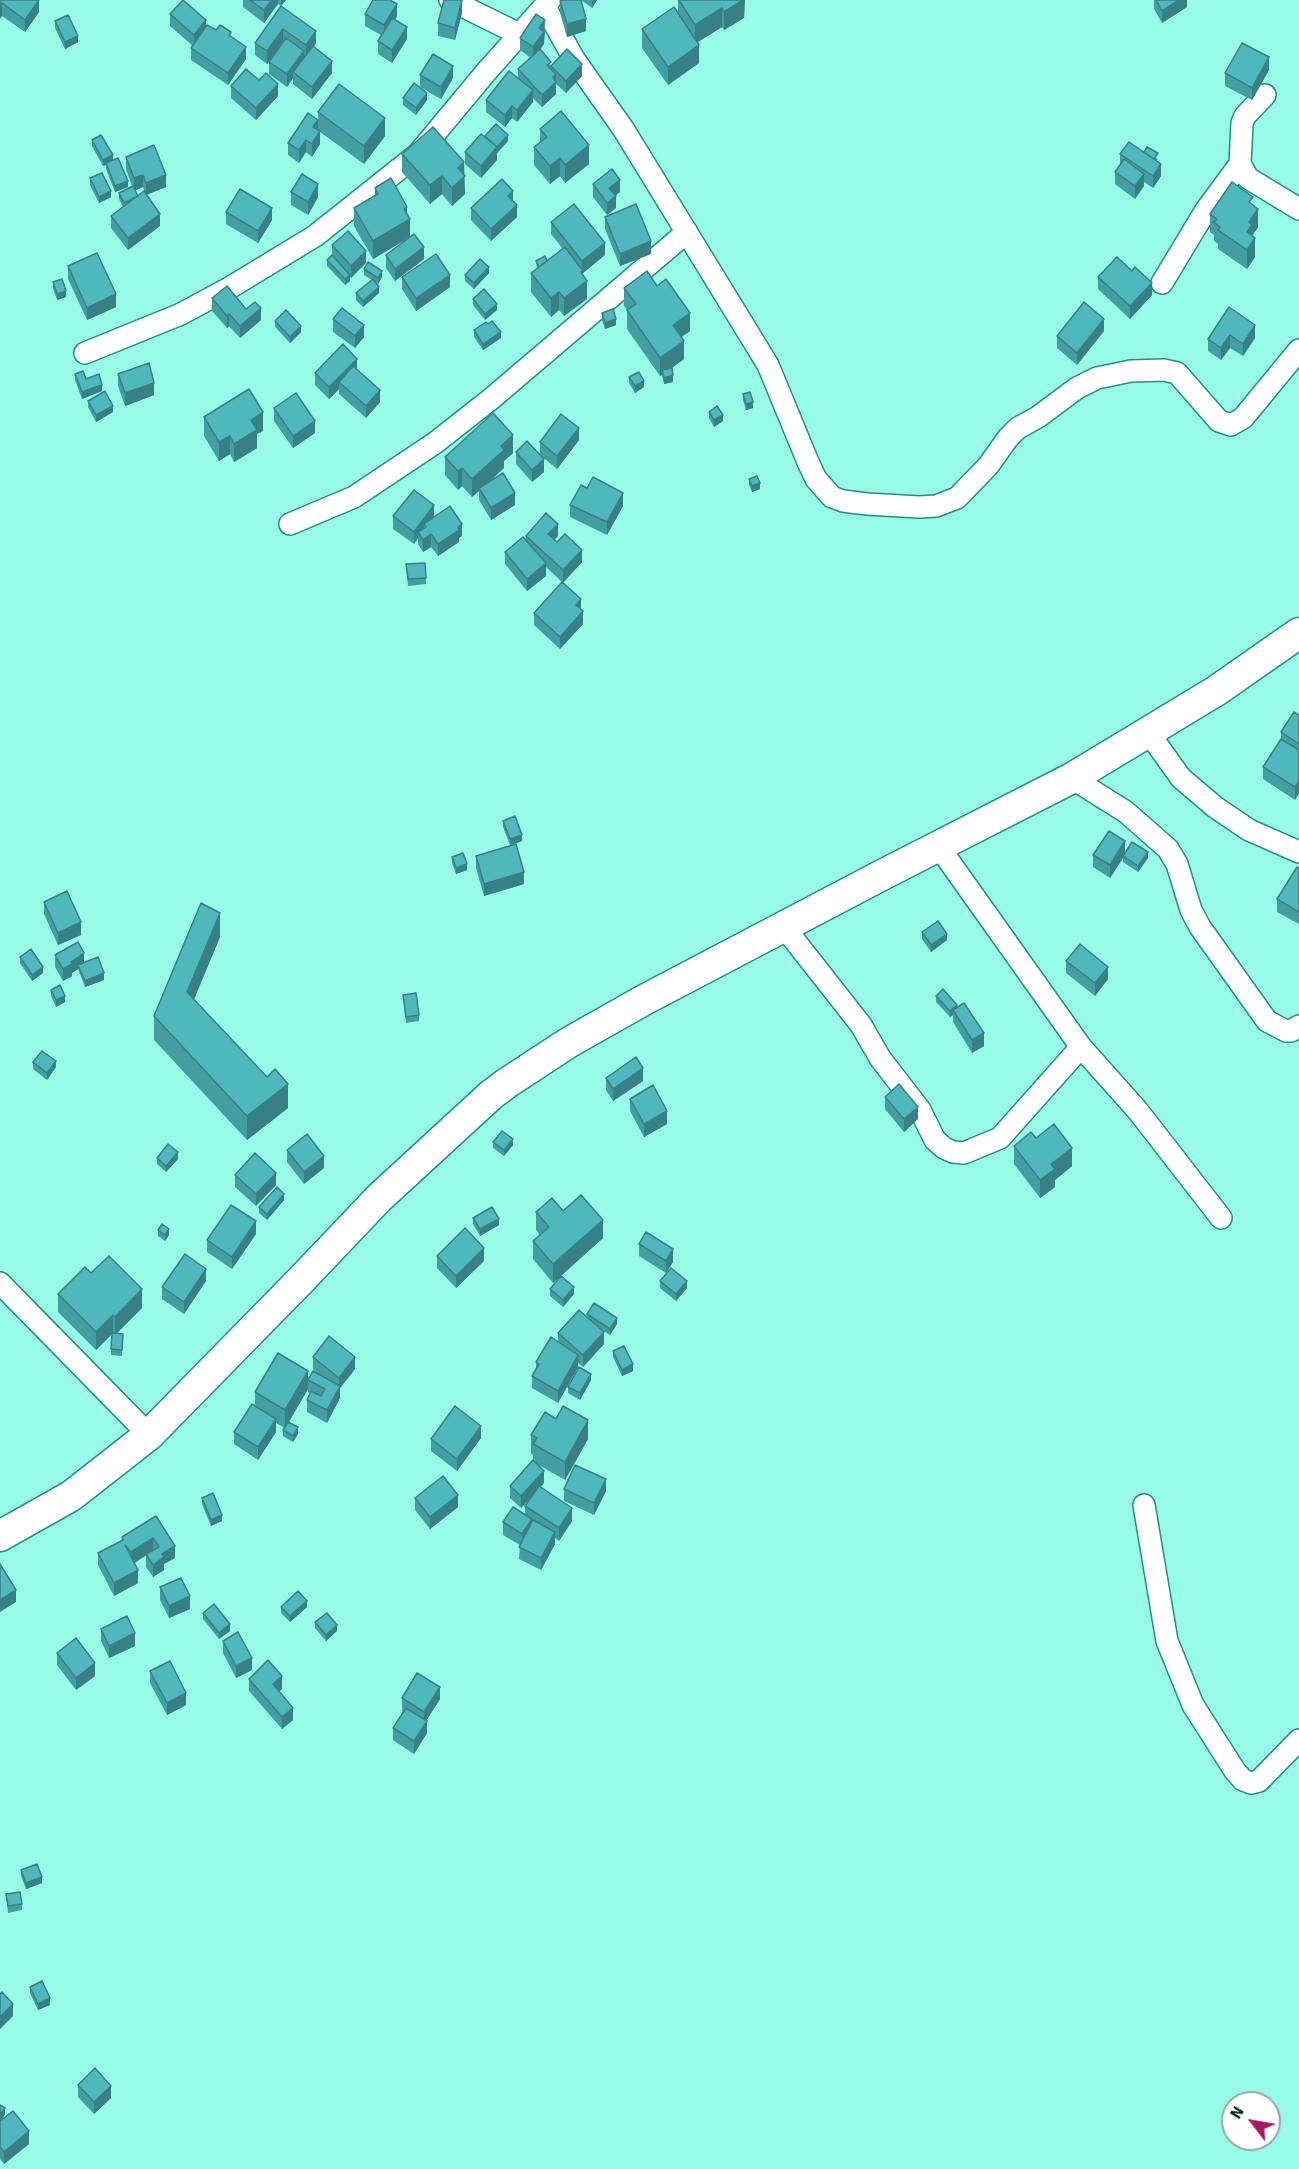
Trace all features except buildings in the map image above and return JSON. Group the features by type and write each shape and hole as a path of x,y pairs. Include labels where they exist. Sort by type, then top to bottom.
{"main road":[{"path":"0,1536 71,1496 149,1435 379,1198 492,1095 568,1043 644,1000 1072,778 1216,691 1299,633"}],"street":[{"path":"450,0 519,34"},
{"path":"85,353 181,314 231,287 315,236 418,154 548,3 574,59 624,130 768,365 816,479 832,497 843,501 936,506 957,498 988,466 1018,428 1038,417 1077,388 1097,378 1131,371 1164,370 1177,373 1219,421 1231,425 1243,418 1299,350"},
{"path":"1265,95 1245,116 1242,123 1240,164 1248,178 1299,209"},
{"path":"1162,283 1206,210 1240,164"},
{"path":"290,524 354,497 435,442 500,392 687,232"},
{"path":"1148,732 1181,778 1215,807 1249,830 1299,852"},
{"path":"1072,778 1126,812 1168,849 1177,864 1200,927 1267,1021 1286,1031 1299,1026"},
{"path":"939,848 1081,1047 1138,1111 1221,1218"},
{"path":"784,927 861,1025 880,1058 920,1110 935,1140 953,1152 964,1152 1000,1138 1081,1047"},
{"path":"0,1283 149,1435"},
{"path":"1144,1505 1167,1641 1193,1705 1234,1771 1243,1780 1251,1783 1259,1781 1299,1740"}]}
